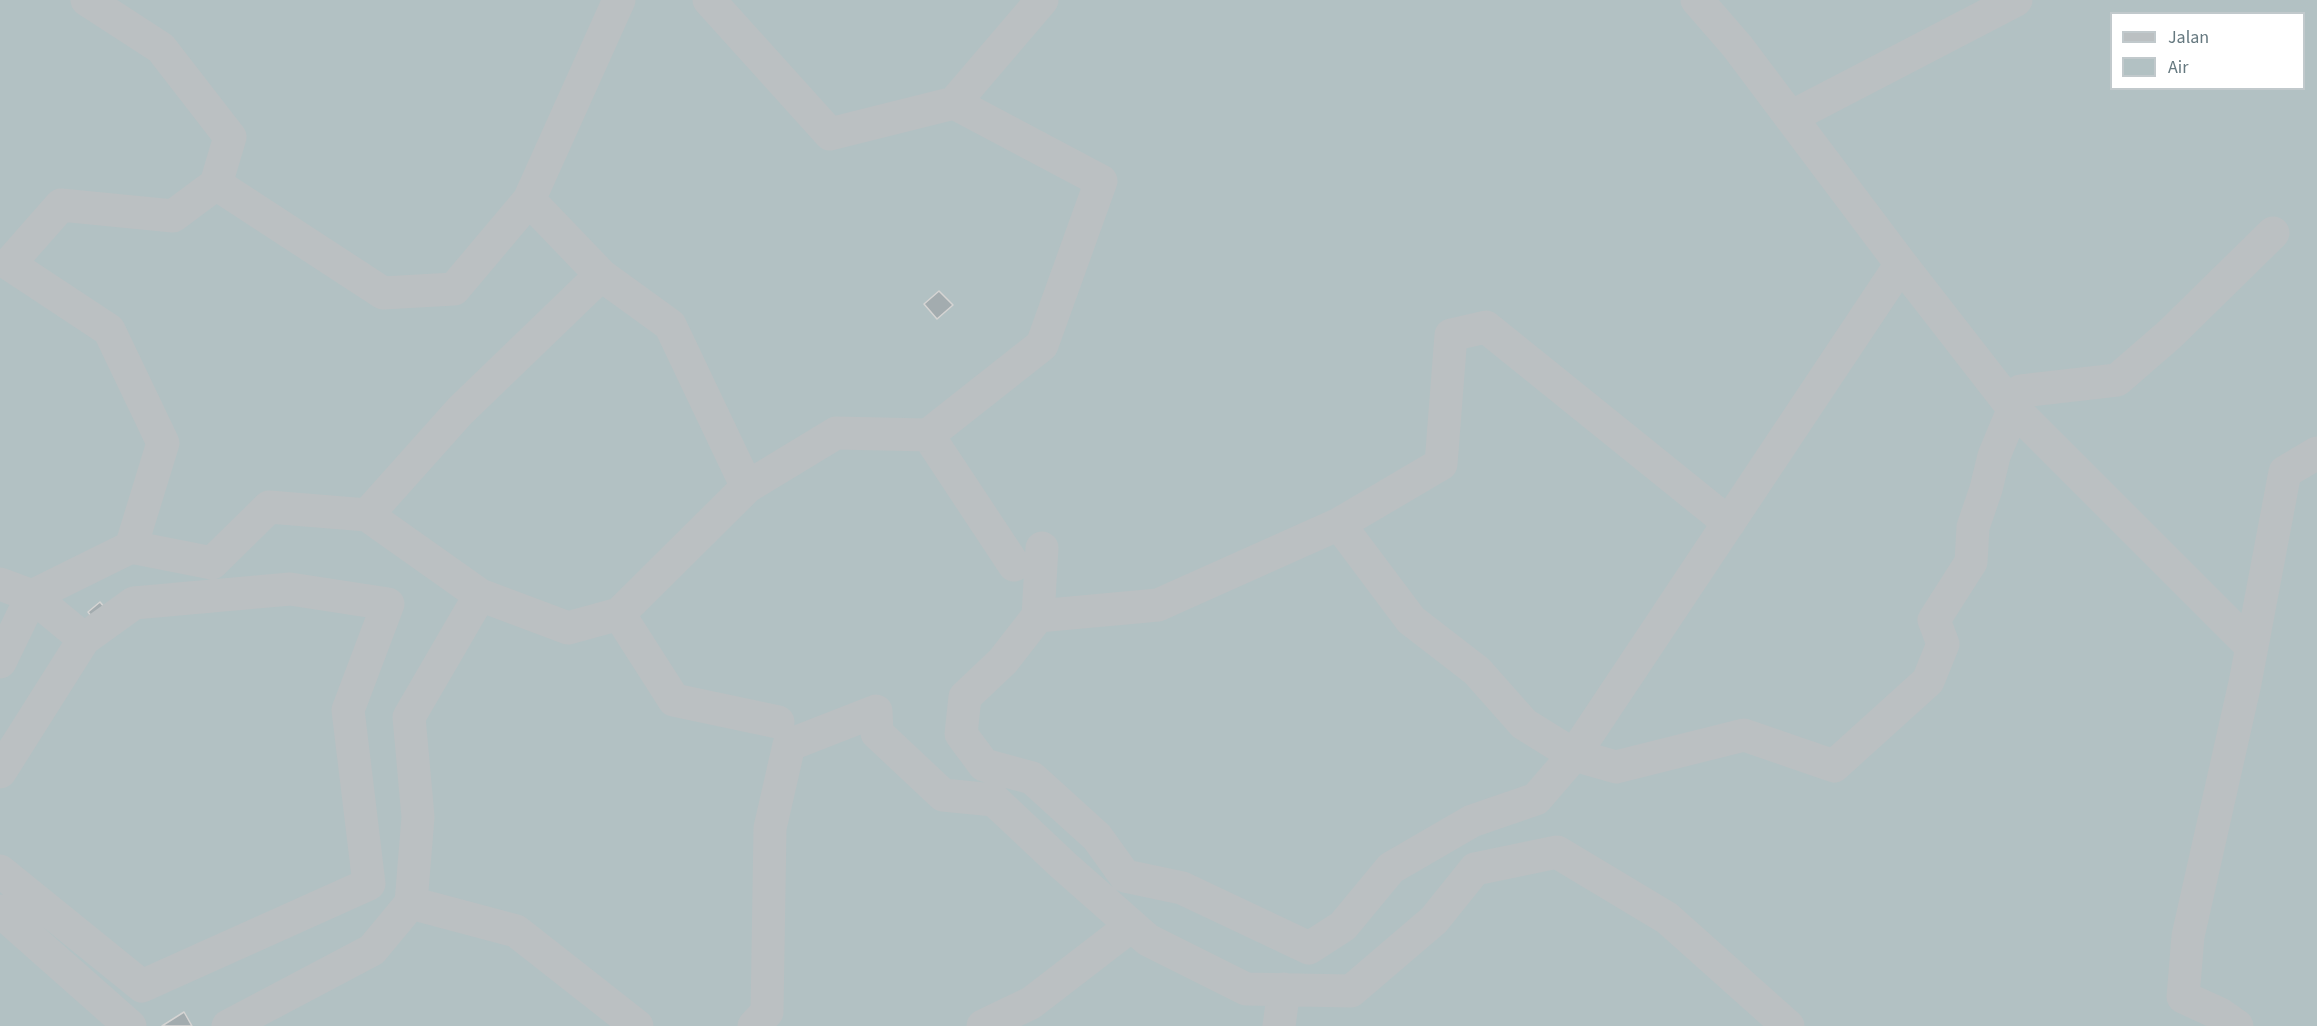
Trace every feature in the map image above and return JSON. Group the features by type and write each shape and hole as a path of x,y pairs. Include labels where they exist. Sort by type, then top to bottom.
{"lane":[{"path":"87,0 161,48 230,137 216,184 173,216 61,205 4,262 109,330 163,443 131,547"},
{"path":"216,184 383,293 454,289 529,201 619,0"},
{"path":"709,0 830,134 954,102 1042,0"},
{"path":"1698,0 1737,46 2013,408 2252,647"},
{"path":"1791,117 2016,0"},
{"path":"0,662 32,596 131,547 212,563 269,507 367,515 480,595 568,628 619,614 747,487 836,434 928,435 1042,345 1101,181 954,102"},
{"path":"529,201 601,275 670,325 747,487"},
{"path":"1339,524 1412,620 1477,671 1524,724 1574,755 1616,767 1744,735 1834,766 1928,681 1943,644 1934,620 1971,562 1973,527 1994,456 2021,391 2117,380 2170,334 2273,233"},
{"path":"1042,549 1038,616 1003,661 965,697 961,734 984,765 1032,778 1097,837 1125,876 1182,888 1309,948 1343,926 1391,868 1472,821 1536,799 1574,755 1901,264"},
{"path":"367,515 460,411 601,275"},
{"path":"1038,616 1158,605 1339,524 1441,464 1451,335 1486,327 1729,523"},
{"path":"928,435 1014,566"},
{"path":"2236,1026 2220,1014 2183,997 2188,936 2252,647 2284,472 2317,453"},
{"path":"0,584 32,596 84,639"},
{"path":"0,772 84,639 134,603 290,590 388,604 348,710 369,884 142,986 0,872"},
{"path":"228,1026 372,950 411,903 418,817 410,717 480,595"},
{"path":"619,614 674,700 778,722"},
{"path":"754,1026 768,1012 770,828 789,745 876,711 877,733 944,795 994,800 1148,940 1246,989 1351,991 1434,920 1475,869 1557,852 1667,918 1788,1026"},
{"path":"411,903 516,931 637,1026"},
{"path":"0,911 130,1026"},
{"path":"983,1026 1031,1003 1131,926"},
{"path":"1279,1026 1284,989"}],"water":[{"path":"0,0 2317,0 2317,1026 0,1026"}],"building":[{"path":"939,291 953,305 937,319 924,304"},
{"path":"100,602 109,613 96,622 88,612"},
{"path":"184,1012 192,1026 162,1026"}]}
